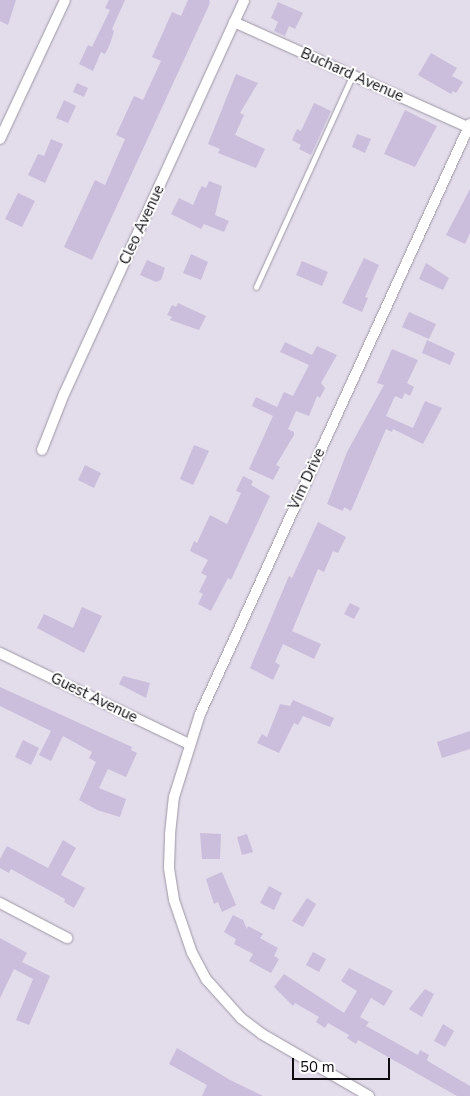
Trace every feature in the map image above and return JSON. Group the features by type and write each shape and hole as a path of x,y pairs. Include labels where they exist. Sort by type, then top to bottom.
{"street":[{"path":"0,139 65,0"},
{"name":"Cleo Avenue","path":"42,450 64,394 244,0"},
{"name":"Buchard Avenue","path":"234,22 469,127"},
{"name":"Vim Drive","path":"369,1096 262,1034 241,1018 206,979 192,953 177,910 170,867 174,797 189,744 217,673 469,127"},
{"name":"Guest Avenue","path":"0,653 189,744"},
{"path":"0,903 67,938"}],"lane":[{"path":"256,287 352,76"}],"building":[{"path":"0,0 16,0 8,25 0,21"},
{"path":"109,0 125,0 112,29 114,31 110,44 105,54 101,52 93,71 79,64 88,45 92,47 110,10 105,8"},
{"path":"188,0 209,0 210,3 92,260 64,247 95,180 105,185 125,139 116,135 134,96 143,100 161,61 152,57 172,12 181,16"},
{"path":"278,2 303,13 295,29 289,26 285,36 274,31 278,22 271,18"},
{"path":"431,53 457,68 452,76 463,82 456,93 453,91 451,94 418,75"},
{"path":"236,74 258,83 240,113 244,115 235,135 265,149 256,168 218,153 220,149 208,144"},
{"path":"77,83 88,88 84,97 73,92"},
{"path":"64,100 76,106 68,123 56,118"},
{"path":"314,103 331,111 311,155 299,149 301,145 292,140 297,129 301,131"},
{"path":"405,110 437,126 415,167 384,154"},
{"path":"357,134 371,139 365,153 352,147"},
{"path":"51,139 63,144 45,183 28,175 38,154 44,156"},
{"path":"209,181 222,186 215,215 229,221 224,232 204,224 201,229 171,214 179,198 193,205 202,186 206,188"},
{"path":"470,189 470,233 465,244 446,235"},
{"path":"18,193 35,201 22,227 5,219"},
{"path":"191,254 208,262 201,280 183,273"},
{"path":"364,258 379,265 365,297 368,298 362,312 342,303"},
{"path":"147,260 165,268 161,280 156,282 140,275"},
{"path":"302,261 328,272 322,286 296,275"},
{"path":"426,263 449,278 443,290 419,279"},
{"path":"178,303 206,316 199,330 170,320 172,317 167,315 172,305 176,307"},
{"path":"409,312 436,324 429,339 402,327"},
{"path":"427,340 455,353 450,365 422,353"},
{"path":"285,342 312,355 317,346 337,355 321,383 325,388 320,398 317,396 309,416 296,411 288,429 294,432 294,435 276,465 280,467 273,480 249,469 273,416 252,406 256,397 277,407 284,392 293,396 309,365 280,352"},
{"path":"392,349 418,360 407,383 414,387 410,396 405,393 402,399 395,396 386,416 413,428 425,401 442,408 423,444 393,429 392,432 386,429 351,511 344,507 343,511 327,504 347,452 384,385 377,383"},
{"path":"194,445 209,451 193,485 180,479"},
{"path":"85,465 101,473 94,488 78,480"},
{"path":"243,476 253,481 251,485 270,496 231,580 228,578 211,611 198,604 203,594 199,592 207,576 201,573 208,560 190,551 194,541 197,543 210,515 227,524 241,493 236,491"},
{"path":"318,522 346,537 338,553 333,551 324,572 318,569 292,631 321,644 314,659 283,644 275,662 280,665 273,680 250,668 289,576 292,578"},
{"path":"350,603 360,608 354,619 344,614"},
{"path":"82,607 102,616 84,653 37,628 44,614 73,628"},
{"path":"123,676 150,683 146,698 119,684"},
{"path":"0,687 132,747 131,750 137,753 126,777 108,769 99,788 126,799 120,817 97,810 79,800 96,762 89,758 92,752 63,736 51,761 39,755 51,731 0,706"},
{"path":"293,700 334,718 330,727 303,716 298,725 294,723 279,753 257,743 262,734 267,737 280,704 290,706"},
{"path":"470,731 470,749 442,758 437,742"},
{"path":"23,740 39,748 31,765 15,757"},
{"path":"200,833 221,834 220,859 202,859"},
{"path":"247,834 253,852 242,855 237,837"},
{"path":"63,840 76,848 61,875 85,888 74,908 64,902 65,899 11,869 9,873 0,868 0,859 7,846 48,868"},
{"path":"222,872 236,905 222,912 218,902 214,904 206,879"},
{"path":"269,886 282,893 274,910 260,903"},
{"path":"307,898 316,904 303,927 292,921"},
{"path":"233,915 243,920 247,929 248,926 263,934 260,938 278,948 274,956 279,959 271,973 249,961 253,954 234,944 236,939 224,932"},
{"path":"0,938 27,953 22,962 50,976 29,1025 16,1020 33,979 14,969 0,998"},
{"path":"313,952 326,959 319,972 306,965"},
{"path":"349,968 393,991 384,1006 371,998 360,1017 369,1022 366,1026 418,1055 420,1050 429,1055 427,1060 470,1086 470,1096 457,1096 358,1040 356,1044 347,1038 349,1035 328,1023 325,1028 316,1022 319,1017 295,1003 293,1006 274,987 284,974 344,1013 357,991 341,981"},
{"path":"425,989 434,994 422,1017 409,1009"},
{"path":"443,1024 454,1031 445,1047 434,1041"},
{"path":"177,1048 230,1080 263,1096 202,1096 207,1085 169,1064"}]}
